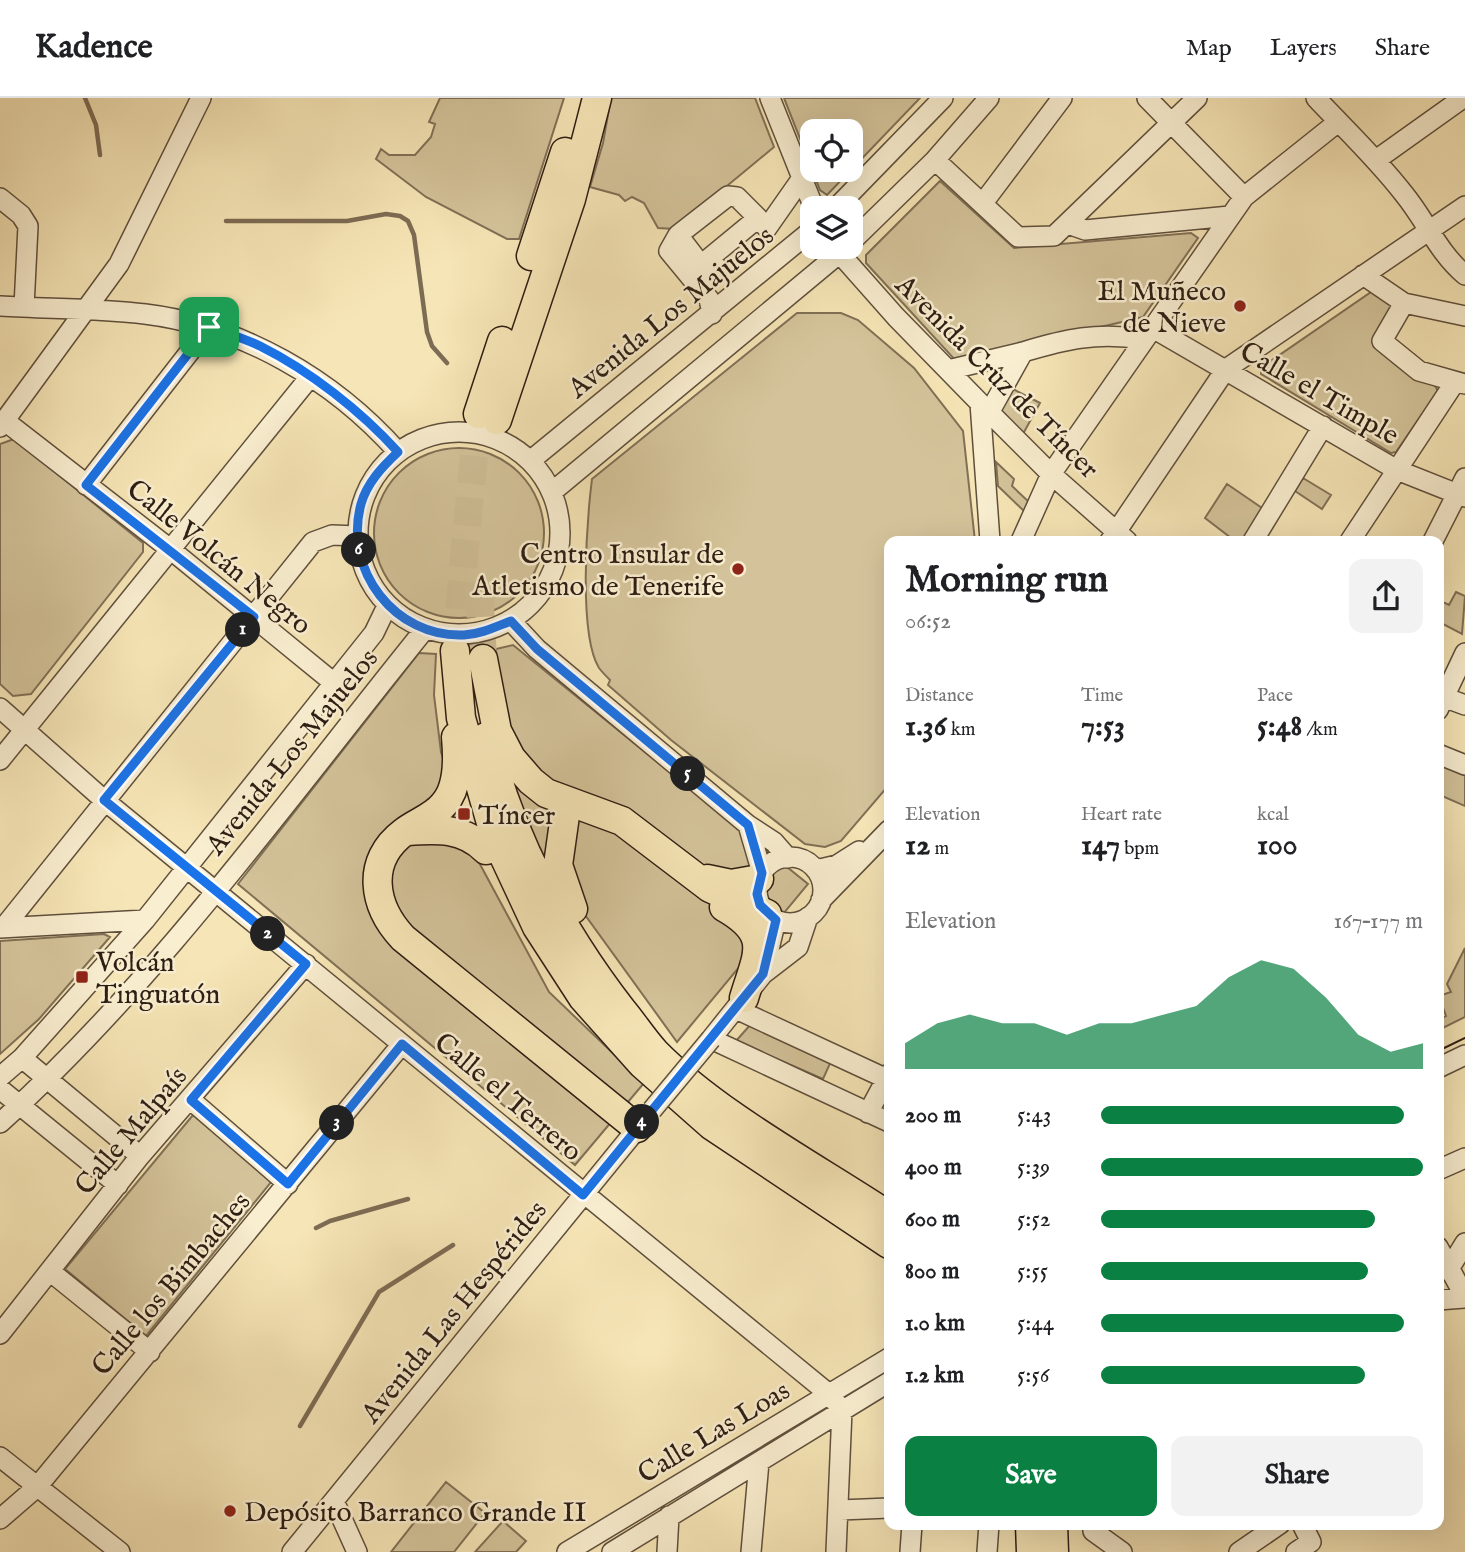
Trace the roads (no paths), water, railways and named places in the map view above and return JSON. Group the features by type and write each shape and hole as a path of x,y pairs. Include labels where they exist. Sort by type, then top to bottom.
{"highway":[{"path":"579,98 562,165 487,417 571,199 597,98"},
{"path":"471,655 461,718 456,727 458,757 486,850 518,920 537,928"},
{"path":"471,655 497,731 519,769 546,793 622,821 709,888 772,917"},
{"path":"471,655 478,705 494,770 527,853 558,914 600,981 654,1051 711,1099 884,1213"},
{"path":"461,718 495,837 537,928 583,998 642,1064 710,1125 884,1241"},
{"path":"458,757 453,787 445,804 386,849 376,872 378,901 387,921 403,938 644,1119"},
{"path":"565,800 558,865 563,886 583,926 599,948 600,981"},
{"path":"561,845 579,831 602,825 656,848"},
{"path":"405,832 442,829 458,832 476,840 486,850"},
{"path":"694,876 731,884 760,876"},
{"path":"694,876 704,894 748,924 758,940 757,963 740,1004"},
{"path":"1030,1530 1031,1552"},
{"path":"1053,1530 1055,1552"}],"street":[{"path":"2,424 119,264 200,98"},
{"path":"770,98 800,173"},
{"path":"848,196 943,98"},
{"path":"863,229 934,160 989,98"},
{"path":"983,203 1062,98"},
{"path":"1147,98 1244,197"},
{"path":"1061,230 1197,98"},
{"path":"1316,98 1376,160 1406,196 1445,258 1465,275"},
{"path":"1376,160 1463,98"},
{"path":"1023,536 1051,474 1244,197 1338,122"},
{"path":"934,160 1018,237 1061,230 1230,216"},
{"path":"704,277 762,223 800,180"},
{"path":"704,277 669,251 678,235 728,196 737,197 792,248"},
{"path":"0,198 21,215 27,226 24,307"},
{"path":"1119,536 1226,369 1465,205"},
{"path":"678,235 704,277 712,314"},
{"name":"Avenida Los Majuelos","path":"530,461 800,241"},
{"path":"552,492 830,259"},
{"name":"Avenida Cruz de Tíncer","path":"852,259 984,408 1117,536"},
{"path":"1363,275 1404,303 1465,316"},
{"path":"1353,536 1460,383 1419,372 1382,341 1404,303"},
{"path":"0,306 145,314 209,327 260,346 310,377 376,428 398,452"},
{"path":"86,485 209,327"},
{"path":"948,370 1057,341 1109,334 1147,333"},
{"name":"Calle el Timple","path":"1147,333 1226,369 1397,470 1462,490"},
{"path":"989,532 984,408 1023,352"},
{"path":"0,760 310,377"},
{"name":"Calle Volcán Negro","path":"2,424 170,549 334,683"},
{"path":"1256,536 1323,426"},
{"path":"464,432 507,444 530,461 552,492 560,520 560,544 555,568 542,592 511,621 484,632 462,635 425,629 387,606 367,578 357,536 361,503 376,474 398,452 429,436 464,432"},
{"path":"1436,536 1462,490"},
{"path":"2,928 313,542 332,535 357,536"},
{"name":"Avenida Los Majuelos","path":"0,1077 22,1058 145,920 374,633 387,606"},
{"path":"511,621 537,649 748,825 774,842 788,858"},
{"name":"Avenida Los Majuelos","path":"0,1124 48,1081 425,629"},
{"path":"1444,693 1465,653"},
{"path":"1444,702 1465,705"},
{"name":"Calle el Terrero","path":"0,708 104,800 829,1394 842,1410"},
{"path":"1444,756 1465,765"},
{"path":"748,825 760,876 757,894 772,917 763,974"},
{"path":"816,870 837,865 884,835"},
{"path":"763,974 798,947 808,917 821,900 884,835"},
{"path":"760,876 769,865 788,858 808,863 816,870 823,889 821,900"},
{"path":"772,917 798,922 808,917"},
{"path":"2,928 145,920"},
{"name":"Calle Malpaís","path":"0,1334 140,1156 306,964"},
{"name":"Avenida Las Hespérides","path":"292,1552 763,974"},
{"path":"740,1004 884,1074"},
{"path":"710,1039 884,1120"},
{"name":"Calle los Bimbaches","path":"0,1519 37,1487 402,1044"},
{"path":"1444,1065 1465,1055"},
{"path":"22,1058 140,1156"},
{"path":"868,1113 884,1083"},
{"path":"0,1089 118,1185"},
{"path":"191,1100 288,1184"},
{"path":"1444,1167 1465,1158"},
{"path":"1465,1243 1444,1270 1465,1298"},
{"path":"51,1272 150,1352"},
{"path":"1444,1300 1465,1298"},
{"name":"Calle Las Loas","path":"578,1549 884,1361"},
{"name":"Calle Las Loas","path":"612,1552 884,1385"},
{"path":"836,1552 840,1510 842,1410"},
{"path":"0,1457 119,1552"},
{"path":"751,1552 759,1462"},
{"path":"334,1501 357,1552"},
{"path":"840,1510 884,1508"},
{"path":"667,1552 669,1516"},
{"path":"911,1552 912,1530"},
{"path":"987,1552 989,1530"},
{"path":"1239,1552 1271,1530"},
{"path":"1093,1531 1122,1552"}],"waterway":[{"path":"85,98 96,125 100,155"},
{"path":"226,221 347,221 386,214 400,216 408,221 414,235 427,332 432,346 447,363"},
{"path":"316,1228 330,1221 408,1199"},
{"path":"300,1426 379,1292 453,1245"}],"tunnel":[{"path":"455,651 478,414"},
{"path":"479,589 483,659"}],"tram line":[{"path":"1444,1048 1465,1038"}],"place":[{"name":"El Muñeco de Nieve","path":"1240,306"},
{"name":"Centro Insular de Atletismo de Tenerife","path":"738,569"},
{"name":"Tíncer","path":"464,814"},
{"name":"Volcán Tinguatón","path":"82,977"},
{"name":"Depósito Barranco Grande II","path":"230,1511"}]}
